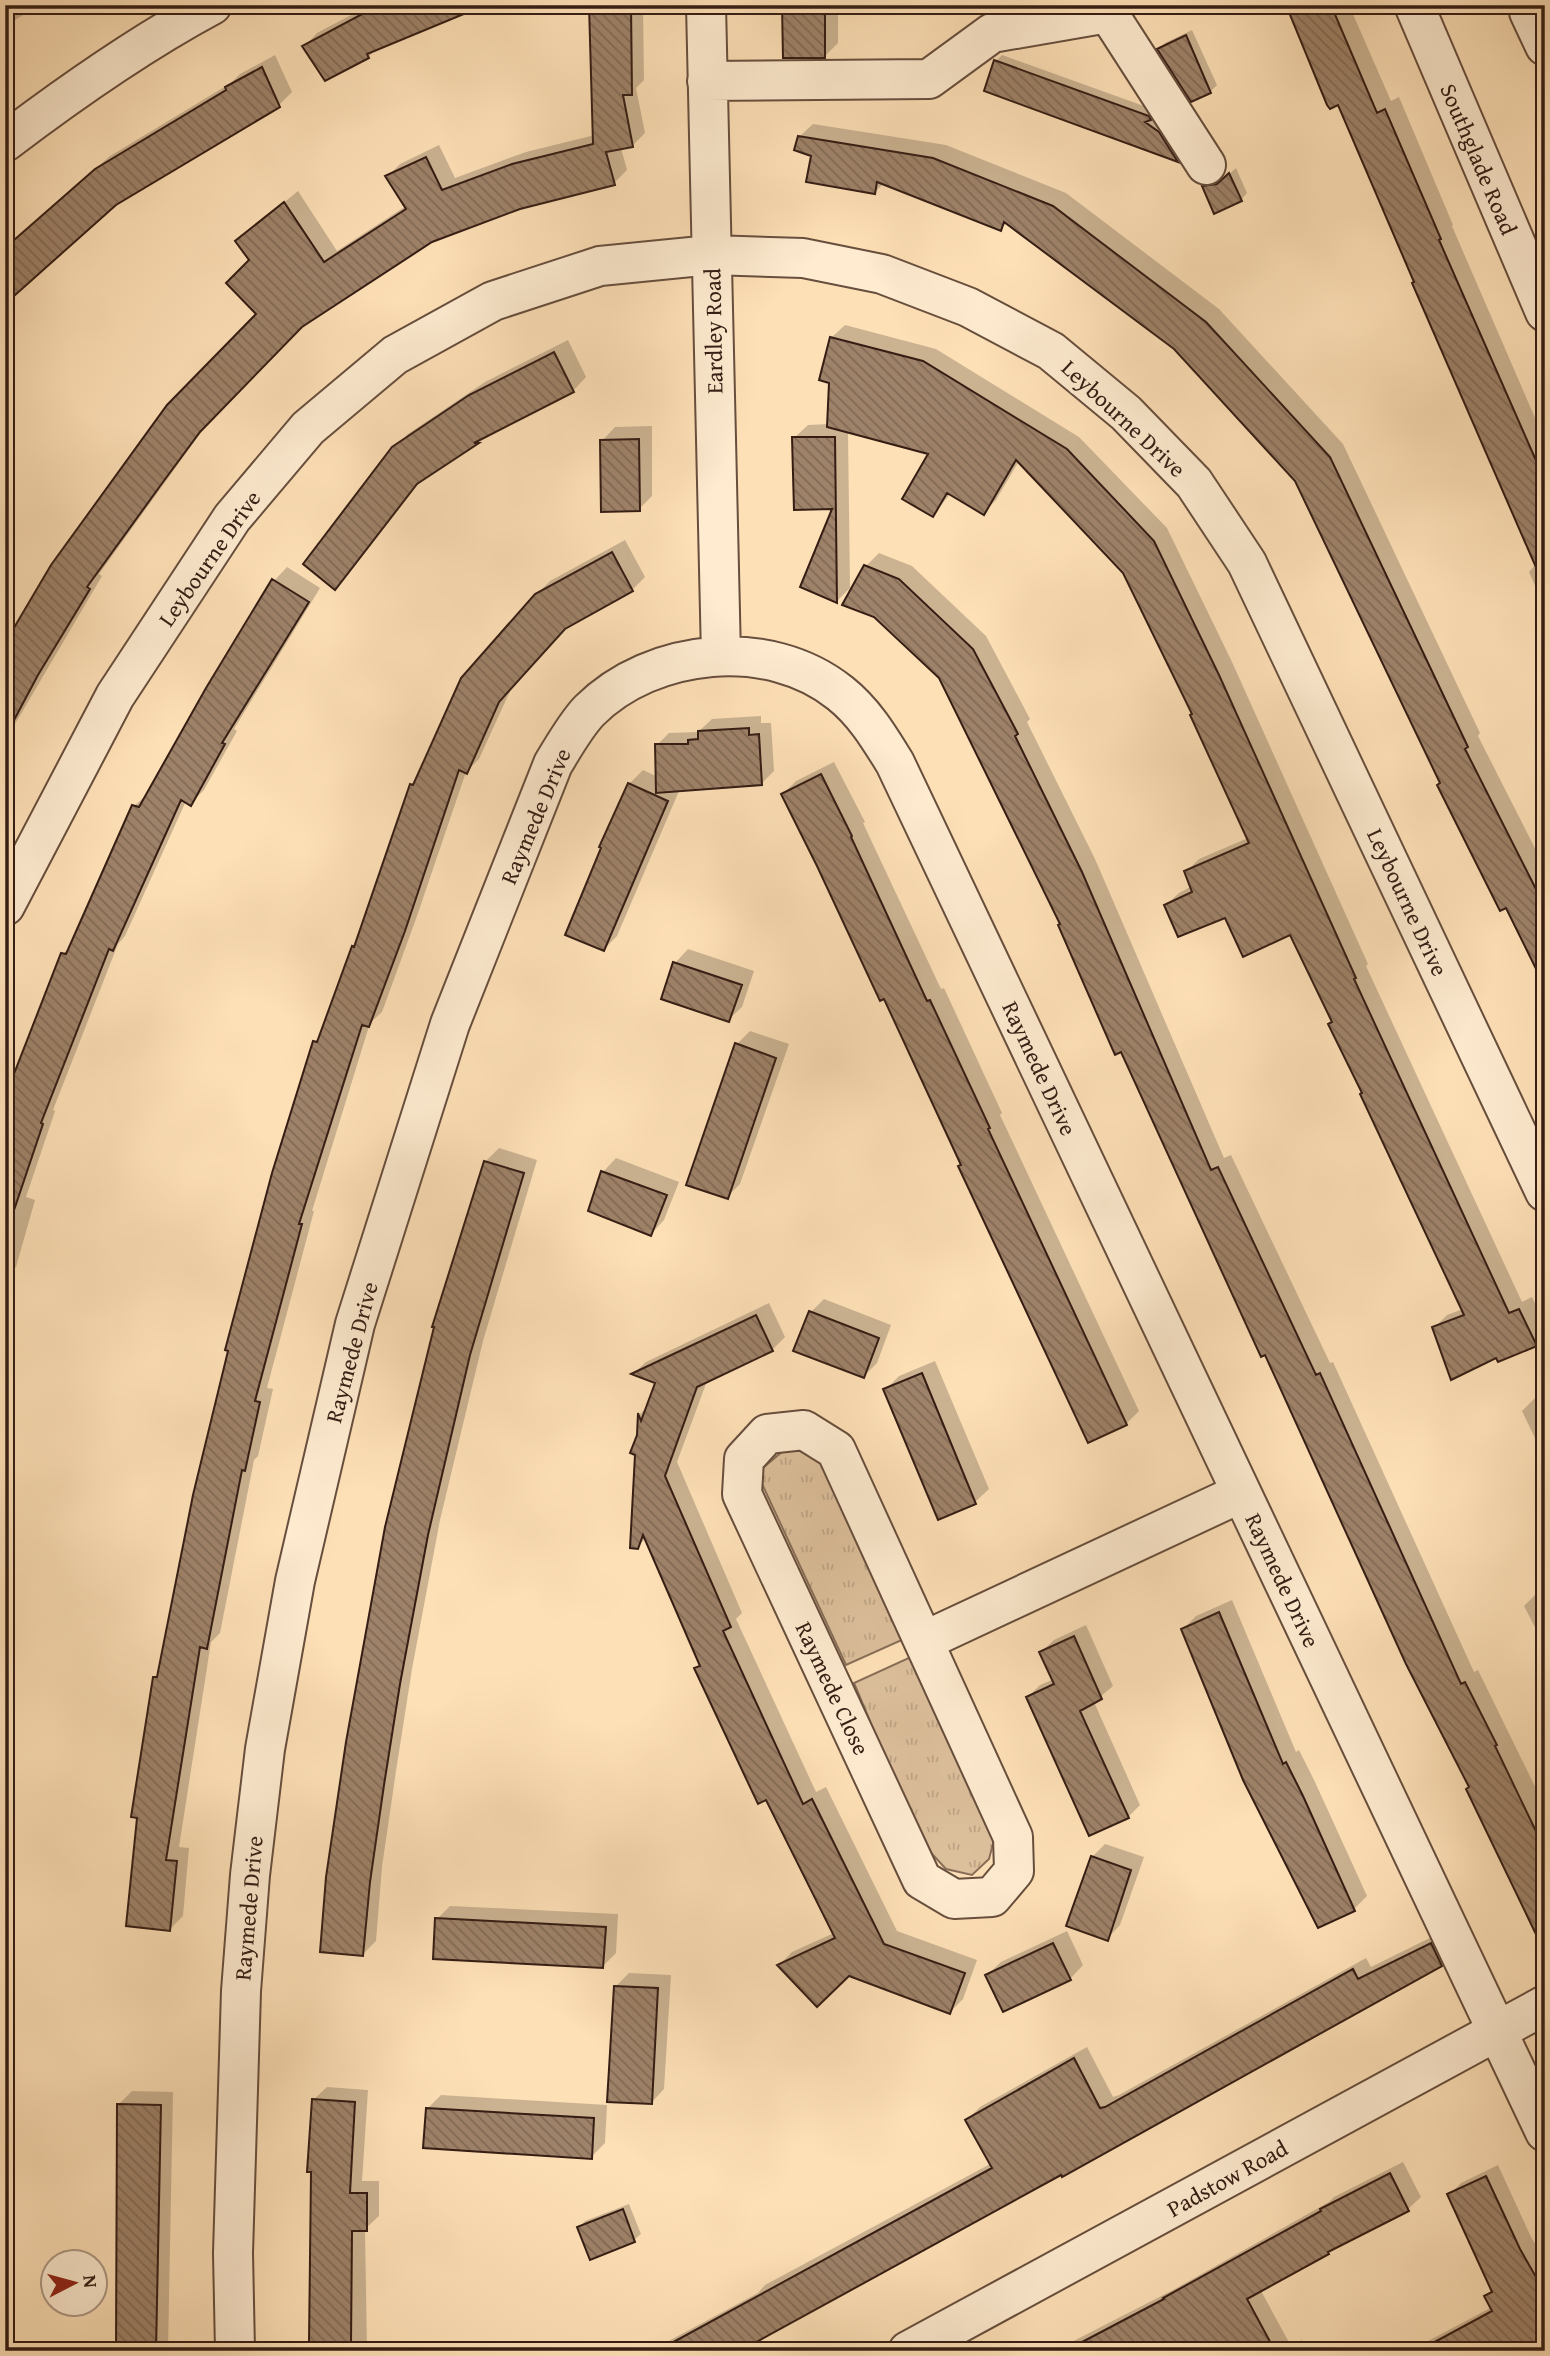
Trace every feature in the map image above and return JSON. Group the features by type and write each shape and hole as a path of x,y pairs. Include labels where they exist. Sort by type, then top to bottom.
{"street":[{"path":"5,142 75,90 212,5"},
{"name":"Eardley Road","path":"706,5 721,656"},
{"name":"Southglade Road","path":"1414,5 1545,312"},
{"path":"1535,5 1529,12 1545,46"},
{"path":"707,80 929,79 992,33 1108,13 1206,165"},
{"name":"Leybourne Drive","path":"5,906 115,696 232,517 308,428 395,355 493,301 600,266 711,255 803,258 882,274 968,307 1051,351 1126,413 1194,483 1247,563 1545,1192"},
{"name":"Raymede Drive","path":"235,2351 233,2239 241,1991 250,1875 265,1749 295,1581 355,1324 450,1024 553,764 589,712 612,692 646,673 681,661 721,656 764,660 807,673 839,692 872,724 895,763 1545,2132"},
{"name":"Raymede Close","path":"804,1430 836,1450 924,1642 1013,1837 1014,1871 992,1896 954,1899 922,1880 743,1494 744,1459 767,1434 804,1430"},
{"path":"924,1642 1241,1493"},
{"name":"Padstow Road","path":"908,2351 1545,2005"}],"green space":[{"path":"810,1448 824,1463 904,1639 846,1665 757,1473 783,1451"},
{"path":"913,1656 995,1836 989,1859 972,1875 946,1869 920,1841 854,1683"}],"building":[{"path":"379,5 483,6 367,54 369,58 325,81 302,46"},
{"path":"589,5 631,5 632,95 623,95 633,147 606,152 615,185 520,209 432,242 302,327 200,432 163,482 87,587 90,589 38,675 5,737 5,643 51,565 167,405 256,314 226,283 249,260 235,241 284,202 324,262 406,209 385,176 426,157 442,190 512,164 593,144"},
{"path":"782,5 825,5 825,58 783,58"},
{"path":"1286,5 1331,5 1377,113 1385,109 1441,239 1439,240 1545,481 1545,588 1412,283 1414,282 1338,105 1330,109 1327,105"},
{"path":"1186,35 1211,93 1191,102 1157,49"},
{"path":"994,60 1149,116 1151,120 1145,122 1159,132 1178,162 984,91"},
{"path":"262,67 280,107 116,205 5,304 5,248 95,169 226,90 225,87"},
{"path":"798,136 933,158 1053,206 1206,322 1330,457 1468,747 1465,749 1545,907 1545,987 1506,908 1500,911 1437,785 1440,783 1295,481 1174,349 1004,222 1001,231 877,182 875,194 806,182 811,156 794,150"},
{"path":"1229,173 1242,201 1214,214 1202,186 1217,184"},
{"path":"830,337 923,361 1067,449 1154,541 1219,675 1356,978 1354,979 1509,1313 1519,1309 1537,1346 1498,1362 1496,1358 1451,1380 1432,1327 1464,1315 1360,1094 1362,1093 1328,1024 1332,1022 1290,935 1243,957 1225,918 1178,937 1164,905 1192,892 1184,871 1249,843 1190,715 1192,714 1123,573 1016,460 984,515 947,493 933,517 902,499 928,454 827,427 829,383 819,380"},
{"path":"554,352 574,392 474,443 479,443 417,484 335,590 303,564 392,447 469,395"},
{"path":"792,437 835,437 837,603 800,587 832,509 794,510"},
{"path":"639,439 640,511 601,512 600,440"},
{"path":"612,552 633,591 565,629 499,702 467,774 459,770 405,931 369,1027 362,1025 299,1224 302,1224 255,1401 260,1402 245,1471 242,1470 207,1649 200,1647 166,1860 177,1861 170,1931 126,1926 137,1818 131,1817 153,1677 157,1677 193,1495 228,1351 225,1350 272,1173 313,1041 317,1042 352,946 354,947 410,784 413,785 461,678 535,594"},
{"path":"864,565 899,579 973,649 1018,734 1015,736 1082,872 1211,1170 1218,1167 1316,1375 1320,1373 1461,1684 1465,1682 1497,1745 1495,1746 1545,1850 1545,1953 1466,1789 1469,1787 1406,1664 1265,1355 1261,1357 1121,1052 1115,1055 1058,925 1060,924 939,678 874,617 842,605"},
{"path":"272,579 309,602 222,743 225,744 191,806 181,800 113,951 109,949 41,1123 43,1124 11,1219 5,1218 5,1097 61,953 66,954 132,805 139,807"},
{"path":"749,728 749,735 759,734 762,785 656,793 655,744 688,744 688,740 698,739 698,731"},
{"path":"821,774 927,1001 930,1000 1127,1425 1088,1443 958,1166 961,1165 884,999 880,1001 781,794"},
{"path":"628,783 668,801 604,951 565,935 601,848 599,847"},
{"path":"673,962 742,985 729,1022 661,999"},
{"path":"735,1043 776,1058 728,1199 686,1185"},
{"path":"484,1161 524,1173 470,1355 428,1535 384,1785 363,1956 320,1952 326,1877 346,1742 385,1527 432,1327"},
{"path":"601,1171 667,1195 651,1236 588,1211"},
{"path":"809,1311 879,1338 864,1378 793,1351"},
{"path":"756,1315 773,1351 697,1387 665,1476 731,1627 723,1631 803,1804 812,1799 884,1944 965,1973 950,2014 849,1976 817,2007 777,1965 835,1938 766,1800 758,1804 694,1668 700,1666 643,1535 638,1549 630,1548 635,1455 630,1453 637,1435 638,1413 641,1421 655,1383 631,1374"},
{"path":"922,1373 976,1504 938,1520 883,1389"},
{"path":"1219,1612 1283,1764 1286,1762 1303,1796 1355,1911 1318,1928 1243,1780 1181,1629"},
{"path":"1074,1636 1102,1699 1080,1711 1129,1818 1089,1836 1026,1697 1054,1684 1039,1652"},
{"path":"1091,1856 1131,1870 1108,1941 1066,1926"},
{"path":"435,1918 606,1927 603,1968 433,1959"},
{"path":"1053,1943 1071,1980 1003,2012 985,1975"},
{"path":"1431,1943 1442,1966 1062,2177 1061,2175 740,2351 657,2351 992,2168 965,2120 1074,2058 1100,2108 1105,2107 1353,1969 1358,1979"},
{"path":"614,1986 658,1988 652,2104 607,2102"},
{"path":"312,2099 355,2102 350,2193 367,2193 367,2231 352,2231 351,2344 309,2343 311,2172 307,2172"},
{"path":"117,2104 161,2105 156,2351 116,2351"},
{"path":"426,2108 594,2118 592,2159 423,2148"},
{"path":"1390,2173 1409,2211 1328,2252 1329,2254 1247,2299 1275,2351 1065,2351 1164,2299 1321,2211 1320,2209"},
{"path":"1486,2176 1520,2249 1545,2293 1545,2351 1418,2351 1492,2311 1484,2296 1492,2292 1447,2194"},
{"path":"623,2209 635,2242 590,2260 577,2227"}]}
